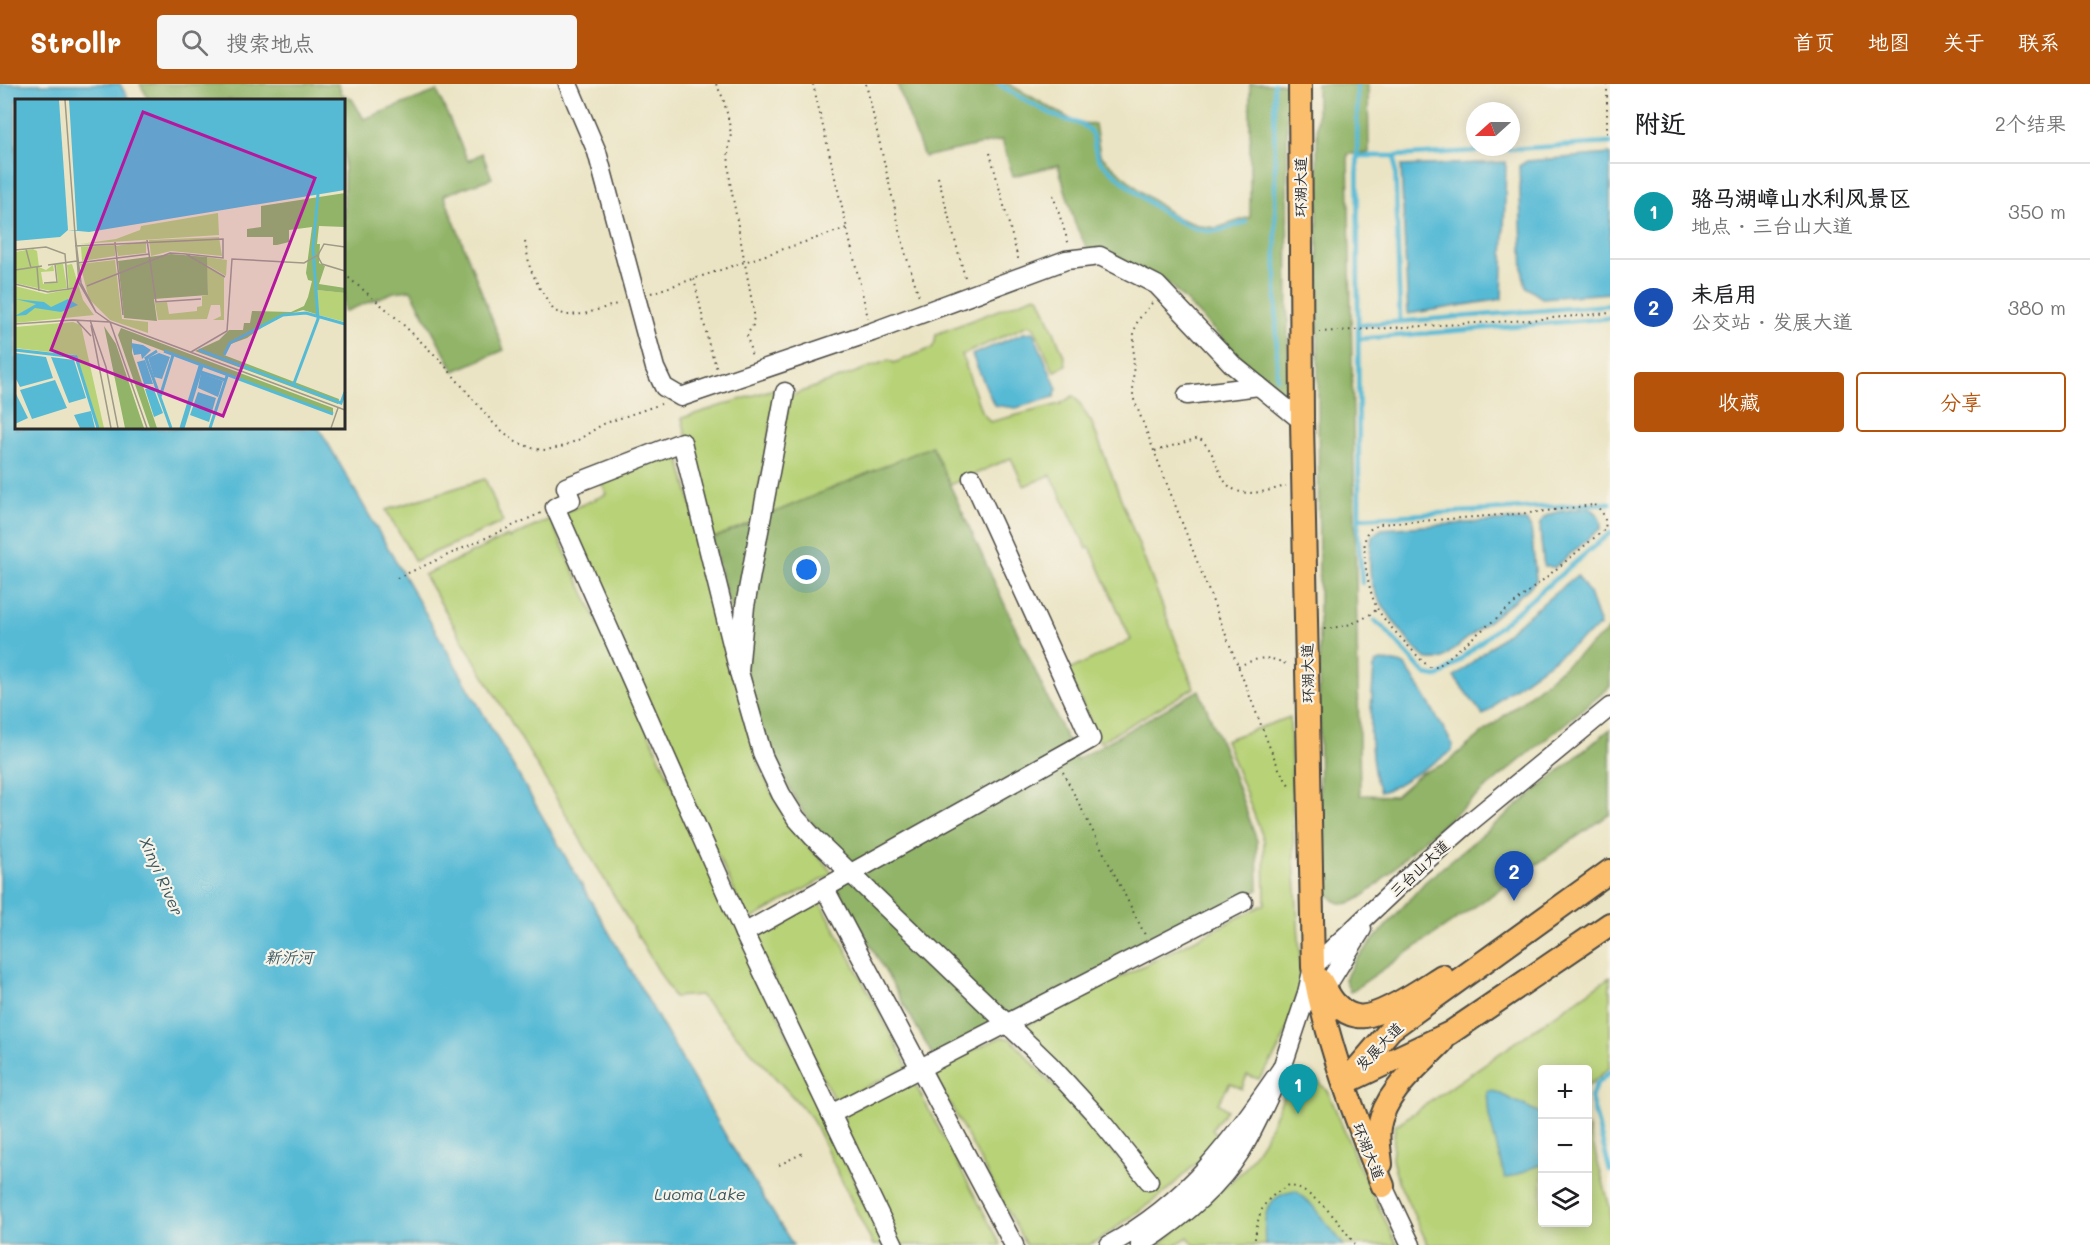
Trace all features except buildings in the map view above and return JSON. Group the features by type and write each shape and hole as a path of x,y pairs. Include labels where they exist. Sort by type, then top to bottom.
{"main road":[{"name":"环湖大道","path":"1300,84 1302,421 1313,967"},
{"name":"发展大道","path":"1344,1084 1391,1029 1610,871"},
{"path":"1313,967 1322,994 1343,1010 1356,1016 1370,1016 1537,924"},
{"name":"发展大道","path":"1344,1084 1450,1033 1610,924"},
{"name":"环湖大道","path":"1322,994 1344,1084 1383,1186"},
{"path":"1383,1186 1378,1140 1379,1127 1386,1105 1450,1033"}],"street":[{"path":"568,84 597,152 655,368 664,387 681,397 872,332 1066,260 1100,256 1157,285 1233,365 1302,421"},
{"path":"1187,395 1258,386"},
{"path":"739,672 745,606 785,392"},
{"path":"894,1245 744,933 555,507 571,500 566,487 682,442 739,672 763,756 781,794 796,818 851,874 1050,1065 1096,1115 1149,1181"},
{"path":"744,933 1091,738 972,478"},
{"name":"三台山大道","path":"1313,967 1469,822 1610,707"},
{"path":"825,889 1014,1245"},
{"path":"831,1114 1243,902"},
{"path":"1109,1245 1134,1241 1215,1184 1240,1152 1322,994 1372,912"},
{"path":"1282,1068 1307,993 1313,967"},
{"name":"环湖大道","path":"1383,1186 1411,1245"}],"path":[{"path":"716,84 728,117 730,182 754,313 753,325 747,335 756,371"},
{"path":"813,84 872,332"},
{"path":"866,84 905,252 924,313"},
{"path":"1606,84 1607,135"},
{"path":"990,153 1022,276"},
{"path":"938,177 970,296"},
{"path":"1053,195 1074,259"},
{"path":"525,242 530,268 554,311 567,315 584,315 847,228"},
{"path":"345,275 391,313 440,360 495,425 516,442 535,449 546,450 561,447 578,440 603,423 681,397"},
{"path":"694,279 709,345 722,383"},
{"path":"1162,290 1138,320 1134,332 1133,396 1280,771 1309,807"},
{"path":"1301,333 1610,313"},
{"path":"1154,451 1198,438 1208,447 1223,480 1233,489 1246,494 1304,482"},
{"path":"1594,505 1603,514 1605,529 1437,667 1430,667 1422,661 1377,609 1368,585 1365,545 1368,532 1380,524 1529,513 1594,505"},
{"path":"398,578 555,507"},
{"path":"1306,632 1351,625 1377,609"},
{"path":"1238,666 1262,657 1273,658 1307,673"},
{"path":"1056,758 1152,949"},
{"path":"779,1165 805,1152"},
{"path":"1254,1245 1258,1218 1264,1206 1271,1196 1289,1185 1300,1188 1316,1201 1342,1226 1355,1245"}],"green space":[{"path":"140,84 338,84 342,94 352,99 364,119 437,91 468,161 482,153 492,178 444,195 504,350 454,371 411,290 394,292 345,312 345,99 148,99"},
{"path":"897,84 1009,84 1077,123 1095,124 1100,155 1144,194 1178,218 1200,226 1217,228 1250,217 1250,84 1287,84 1288,401 1254,371 1169,284 1102,249 1088,250 1075,224 1058,165 1013,176 1002,140 924,157"},
{"path":"1317,84 1368,84 1369,153 1348,154 1360,795 1395,796 1421,773 1445,764 1610,629 1610,687 1419,844 1366,894 1349,903 1338,902 1329,895 1320,874"},
{"path":"1035,296 1040,298 1066,365 1054,372 1034,327 1028,325 962,355 981,411 990,422 1060,404 1073,396 1078,401 1091,421 1194,688 1100,742 1067,671 1131,640 1090,547 1087,549 1051,475 1024,486 1011,458 950,485 932,447 768,515 790,396 889,360 894,363 932,348 936,334"},
{"path":"777,388 754,521 712,539 682,418"},
{"path":"932,446 1076,760 1199,690 1227,757 1257,841 1258,890 933,1056 838,888 845,861 804,814 773,759 759,722 712,539"},
{"path":"671,452 679,457 760,767 788,821 832,874 748,921 561,514 607,494 601,482"},
{"path":"485,479 503,522 415,561 386,510"},
{"path":"550,519 884,1245 873,1245 811,1117 700,995 674,997 424,575"},
{"path":"1290,717 1294,859 1301,971 1293,1015 1276,1054 1259,1079 1247,1075 1242,1089 1230,1083 1218,1103 1227,1110 1212,1129 1221,1138 1164,1193 1089,1245 1026,1245 935,1076 938,1068 1001,1037 1011,1039 1149,1192 1156,1186 1133,1154 1025,1032 1025,1026 1265,904 1264,840 1225,740"},
{"path":"1610,729 1610,814 1350,992 1345,979 1354,962 1425,882"},
{"path":"815,903 820,903 824,908 908,1067 835,1102 756,943 757,936 763,931"},
{"path":"1610,977 1610,1067 1592,1083 1592,1065 1538,1065 1538,1227 1592,1227 1592,1141 1610,1208 1610,1245 1428,1245 1398,1181 1392,1159 1395,1126"},
{"path":"1308,1075 1318,1080 1329,1094 1358,1164 1397,1245 1194,1245 1188,1237 1175,1245 1159,1245 1244,1170 1263,1141 1292,1079"},
{"path":"909,1081 915,1084 1001,1245 899,1245 843,1125 844,1118 849,1111"}],"water":[{"name":"新沂河","path":"0,84 120,84 128,99 15,99 15,429 320,429 734,1150 793,1245 0,1245"},
{"path":"1610,154 1610,293 1542,298 1526,287 1523,274 1519,166 1527,161"},
{"path":"1506,162 1502,299 1408,314 1401,166"},
{"path":"1033,332 1057,389 1054,397 1016,408 994,405 972,355 1024,333"},
{"path":"1589,508 1598,516 1601,528 1555,567 1544,567 1540,535 1543,519 1557,512"},
{"path":"1510,520 1526,521 1531,528 1536,580 1443,658 1429,660 1407,639 1373,587 1370,568 1372,536 1382,529"},
{"path":"1577,575 1589,593 1600,626 1499,699 1492,709 1483,715 1454,677"},
{"path":"1381,661 1404,665 1453,745 1447,755 1390,789 1380,792 1373,763 1371,731 1374,668 1376,663"},
{"path":"1492,1090 1538,1112 1538,1166 1505,1179 1489,1116 1487,1092"},
{"path":"1296,1191 1311,1204 1344,1245 1265,1245 1265,1217 1272,1202 1285,1193"}],"waterway":[{"path":"999,84 1060,118 1088,128 1099,160 1153,205 1181,223 1215,231 1246,222"},
{"path":"1274,84 1277,378"},
{"path":"1357,84 1358,532 1362,583"},
{"path":"1357,156 1395,156 1610,143"},
{"path":"1395,156 1400,322"},
{"path":"1358,325 1610,305"},
{"path":"1359,339 1610,318"},
{"path":"1359,518 1610,503"},
{"path":"1375,621 1426,675 1436,677 1443,674 1610,533"},
{"path":"1610,1072 1596,1084 1591,1098 1610,1171"}],"place":[{"name":"未启用","path":"1514,901"},
{"name":"骆马湖嶂山水利风景区","path":"1298,1114"}],"water label":[{"name":"Xinyi River","path":"162,876"},
{"name":"Luoma Lake","path":"700,1193"}]}
